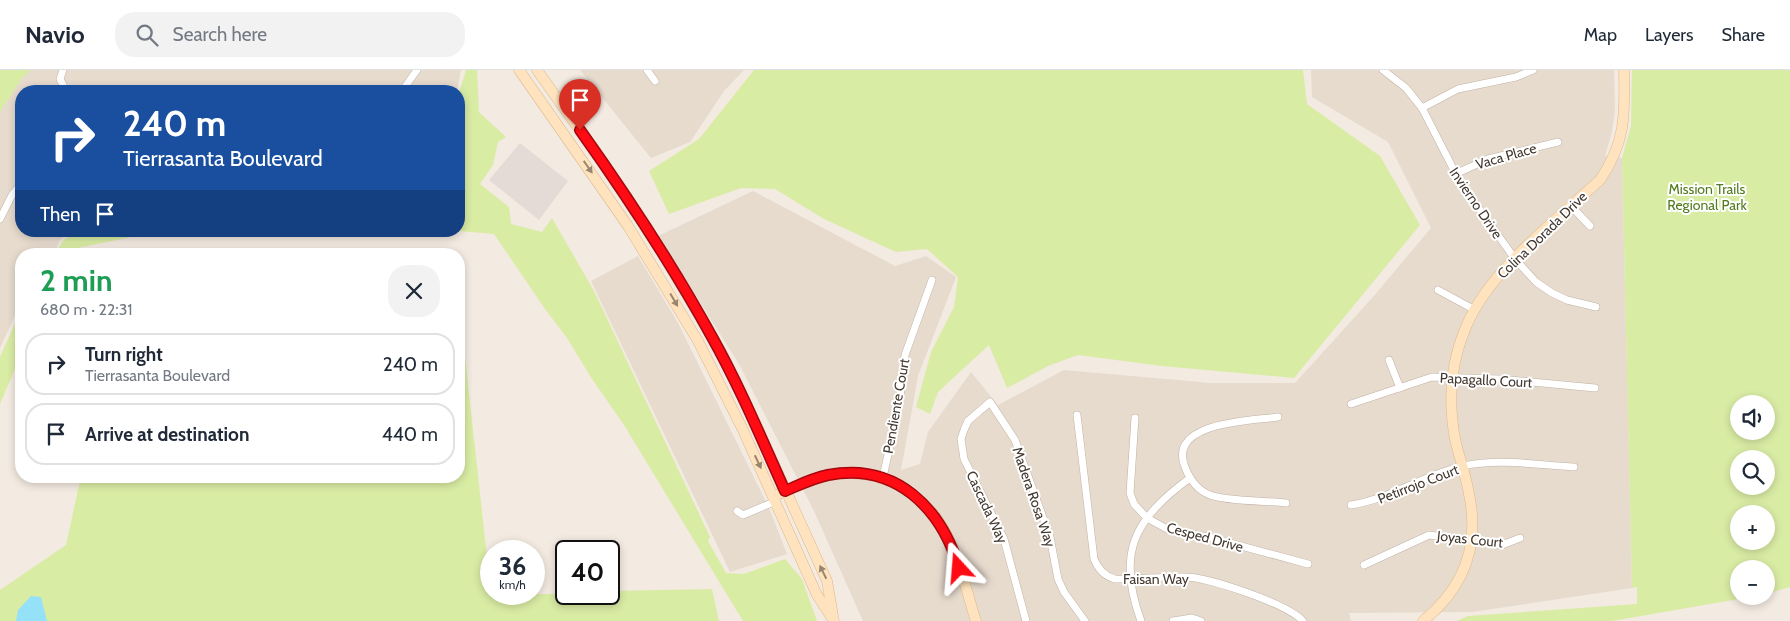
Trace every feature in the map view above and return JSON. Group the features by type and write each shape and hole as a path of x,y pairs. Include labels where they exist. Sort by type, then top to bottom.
{"street":[{"path":"63,70 60,79 63,85"},
{"path":"406,85 417,70"},
{"path":"519,70 621,216 698,341 775,499 817,595 834,620"},
{"path":"537,70 601,160 661,251 712,337 735,381 827,581 834,620"},
{"path":"647,70 655,81"},
{"name":"Invierno Drive","path":"1382,70 1406,88 1422,108 1455,174 1515,259 1536,282 1552,293 1567,300 1596,307"},
{"path":"1422,108 1458,89 1516,77 1533,70"},
{"name":"Colina Dorada Drive","path":"1423,621 1442,606 1452,592 1464,572 1472,540 1469,494 1452,410 1452,377 1466,327 1475,310 1502,271 1600,180 1617,152 1625,114 1624,70"},
{"name":"Vaca Place","path":"1455,174 1488,159 1558,142"},
{"path":"0,219 15,191"},
{"path":"1571,206 1590,226"},
{"path":"621,216 634,225 652,251 661,251"},
{"name":"Pendiente Court","path":"882,477 899,405 904,355 932,280"},
{"path":"1438,290 1475,310"},
{"path":"1390,360 1400,388"},
{"name":"Papagallo Court","path":"1351,404 1432,377 1595,388"},
{"name":"Cascada Way","path":"990,402 968,422 964,430 961,439 964,459 1004,539 1026,621"},
{"name":"Madera Rosa Way","path":"990,402 1015,440 1050,537 1061,586 1085,621"},
{"name":"Faisan Way","path":"1076,415 1094,559 1098,569 1108,577 1129,580 1185,577 1206,580 1282,606 1304,621"},
{"path":"1278,416 1204,428 1191,436 1184,448 1182,460 1190,478 1199,490 1212,496 1286,503"},
{"name":"Cesped Drive","path":"1135,418 1130,493 1134,504 1147,518 1169,530 1208,537 1308,564"},
{"name":"Petirrojo Court","path":"1351,505 1369,502 1462,466 1497,461 1574,468"},
{"path":"737,511 743,516 775,499 785,491 828,475 856,474 882,477 907,490 931,511 940,524 954,551 976,621"},
{"path":"1141,621 1131,594 1129,580 1130,555 1139,530 1163,497 1190,478"},
{"name":"Joyas Court","path":"1364,565 1429,535 1502,545 1520,538"},
{"path":"1173,621 1192,618 1201,621"}],"shaded area":[{"path":"0,70 461,70 458,85 15,85 15,237 63,237 57,248 15,248 15,315 0,348"},
{"path":"580,70 744,70 724,91 690,142 651,158"},
{"path":"1311,70 1614,70 1615,110 1612,132 1605,156 1622,158 1632,588 1472,612 1349,613 1351,621 863,621 814,511 739,364 658,236 753,191 895,266 926,256 956,277 918,376 901,470 920,464 928,432 971,372 998,405 1064,370 1211,383 1295,383 1373,297 1431,228 1388,142 1312,97"},
{"path":"520,143 568,181 539,220 489,180"},
{"path":"638,256 678,323 769,508 787,554 730,572 591,281"}],"green space":[{"path":"0,70 31,70 17,85 15,85 15,89 0,112"},
{"path":"466,70 477,70 479,112 506,137 498,142 493,165 480,184 509,207 511,224 542,232 552,218 594,291 710,537 708,541 726,573 744,574 785,559 802,579 817,621 743,621 624,425 592,379 567,338 494,234 465,232 465,85 461,85"},
{"path":"754,70 1303,70 1307,104 1380,156 1420,225 1294,378 1162,366 1078,355 1048,366 1007,388 989,345 938,392 930,414 916,407 931,352 954,307 958,277 927,249 896,252 824,219 775,189 741,188 669,214 649,171 699,139"},
{"name":"Mission Trails Regional Park","path":"1632,70 1790,70 1790,587 1775,591 1775,560 1730,560 1730,601 1612,621 1457,621 1468,616 1637,604 1637,587 1632,588 1622,158 1631,126"},
{"path":"68,237 132,237 77,248 59,248"},
{"path":"15,323 15,369 0,404 0,357"},
{"path":"465,357 485,540 480,540 480,605 545,605 545,594 555,594 555,605 620,605 620,591 712,589 719,621 0,621 0,590 66,545 79,483 465,483"}],"water":[{"path":"31,596 41,597 47,621 16,621 18,610"}],"route":[{"path":"580,130 668,261 712,337 740,390 785,491 828,475 842,473 882,477 907,490 931,511 948,537 959,568"}]}
